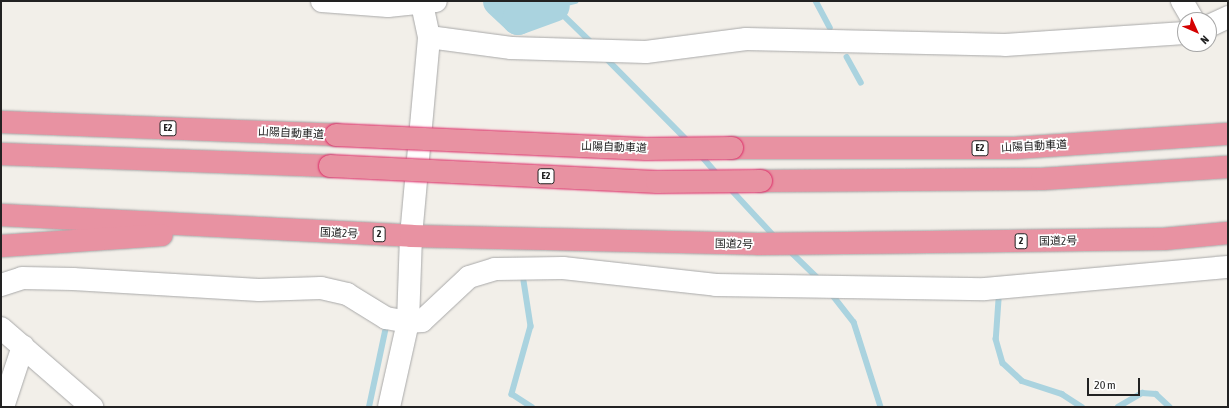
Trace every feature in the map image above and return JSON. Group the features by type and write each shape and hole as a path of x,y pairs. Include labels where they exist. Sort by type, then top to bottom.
{"highway":[{"name":"山陽自動車道","path":"1,122 646,149 1015,148 1228,134"},
{"name":"E2","path":"1,154 330,166 657,182 1042,179 1228,167"},
{"name":"国道2号","path":"1,215 411,236 758,244 1164,239 1228,233"},
{"name":"国道2号","path":"1,246 241,228"}],"street":[{"path":"322,1 429,3 428,36 411,236 408,322 389,407"},
{"path":"1182,1 1188,12"},
{"path":"1217,22 1228,17"},
{"path":"428,36 511,48 624,51 746,39 1005,45 1177,34"},
{"path":"1,285 22,278 73,279 259,290 320,288 346,294 386,318 408,322 422,321 469,278 495,269 562,268 716,285 799,288 984,289 1228,267"},
{"path":"1,328 92,407"},
{"path":"3,407 23,346"}],"waterway":[{"path":"499,1 518,19 554,6"},
{"path":"554,6 575,1"},
{"path":"816,1 830,27"},
{"path":"554,6 592,43"},
{"path":"605,57 690,143"},
{"path":"847,57 861,82"},
{"path":"700,154 719,176"},
{"path":"729,187 776,238"},
{"path":"789,250 821,281"},
{"path":"524,281 531,326 512,394 532,407"},
{"path":"831,293 854,322 881,407"},
{"path":"999,300 996,339 1003,363 1022,381 1062,394 1082,407"},
{"path":"369,407 385,332"},
{"path":"1118,407 1142,393 1156,394 1170,407"}]}
